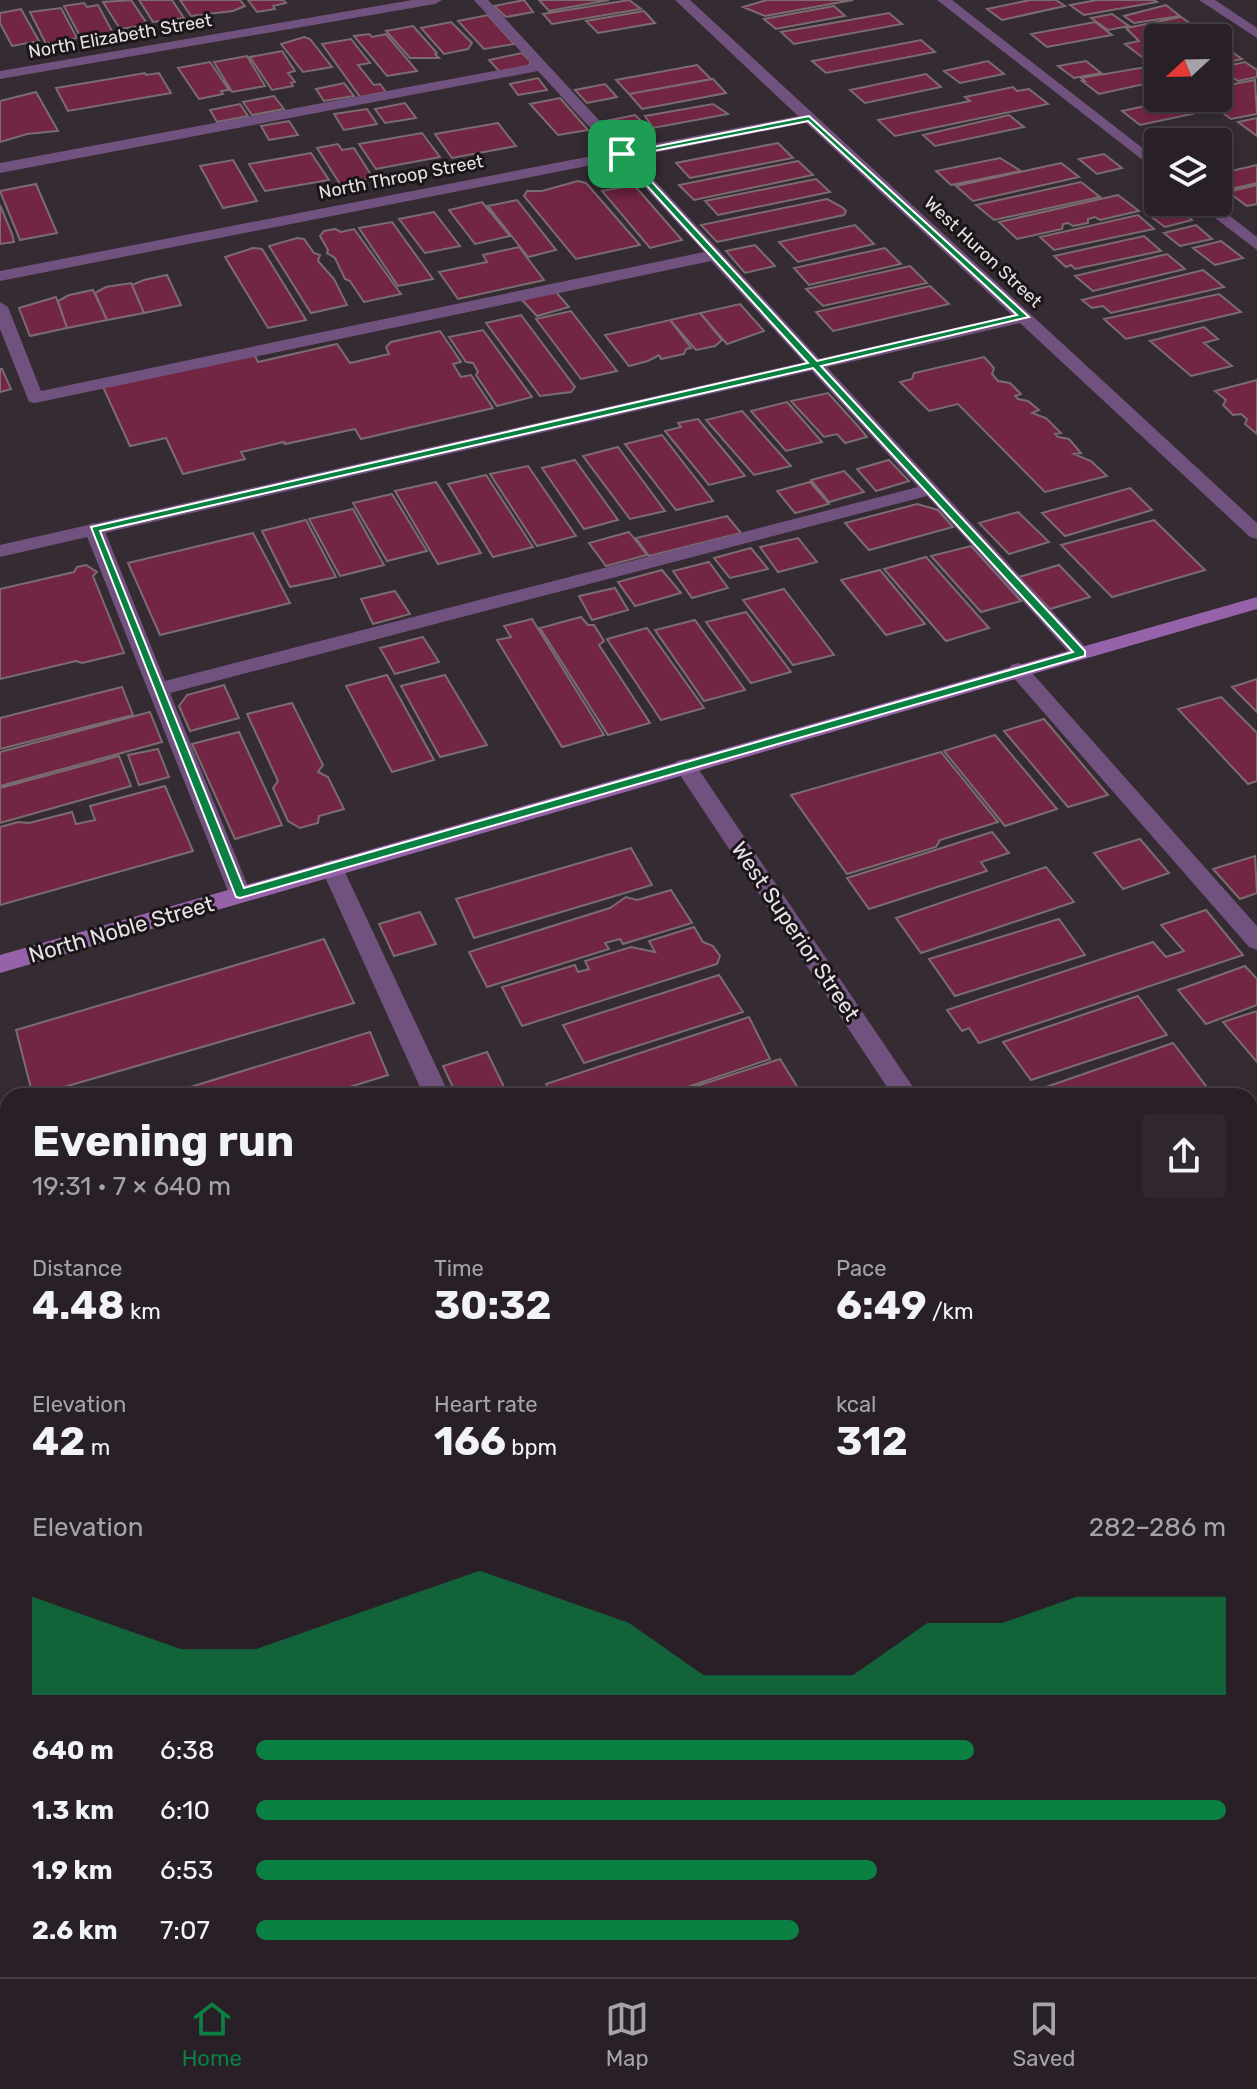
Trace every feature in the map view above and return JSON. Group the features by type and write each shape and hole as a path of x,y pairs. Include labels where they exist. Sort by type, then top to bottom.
{"street":[{"name":"North Elizabeth Street","path":"0,75 435,0"},
{"path":"481,0 1081,653"},
{"name":"West Huron Street","path":"682,0 1257,533"},
{"path":"944,0 1144,156"},
{"path":"1206,0 1257,34"},
{"path":"0,168 542,66"},
{"name":"North Throop Street","path":"0,276 809,118"},
{"path":"1220,216 1257,245"},
{"path":"0,307 35,398 715,255"},
{"path":"0,551 1024,317"},
{"path":"158,689 930,490"},
{"path":"94,529 240,894"},
{"name":"North Noble Street","path":"0,964 1257,603"},
{"path":"1018,670 1257,941"},
{"name":"West Superior Street","path":"685,766 901,1088"},
{"path":"332,868 433,1088"}],"building":[{"path":"131,0 148,25 120,29 103,2"},
{"path":"139,0 172,0 184,18 153,22"},
{"path":"180,0 240,0 245,6 233,11 191,16"},
{"path":"248,0 283,0 286,3 273,6 275,9 257,12"},
{"path":"524,0 533,12 506,17 494,6"},
{"path":"539,0 609,0 549,11"},
{"path":"629,0 641,9 552,24 543,14"},
{"path":"767,0 853,0 765,16 743,7"},
{"path":"1030,0 1056,0 1065,6 1002,20 987,9"},
{"path":"1097,0 1157,2 1084,15 1070,5"},
{"path":"84,3 87,7 98,5 113,33 81,38 64,6"},
{"path":"1166,5 1180,16 1134,23 1124,16"},
{"path":"834,6 845,16 776,29 764,19"},
{"path":"61,8 77,38 46,44 30,12"},
{"path":"21,9 39,41 12,46 0,23 0,13"},
{"path":"644,11 655,23 598,33 586,21"},
{"path":"889,13 902,24 794,44 781,32"},
{"path":"1112,14 1129,26 1108,30 1091,18"},
{"path":"488,15 514,44 484,49 458,21"},
{"path":"1181,17 1191,24 1146,24"},
{"path":"451,22 472,43 468,49 444,54 421,28"},
{"path":"1095,22 1112,35 1047,47 1031,34"},
{"path":"1144,24 1144,56 1125,44 1139,41 1126,28"},
{"path":"413,26 439,58 410,58 386,31"},
{"path":"369,34 372,37 386,34 417,71 387,76 354,36"},
{"path":"304,37 310,39 332,67 303,72 281,44"},
{"path":"351,39 370,63 358,65 374,85 380,84 386,92 360,97 322,44"},
{"path":"921,40 935,52 826,73 812,61"},
{"path":"282,51 295,71 288,73 295,82 291,83 293,86 272,90 250,57"},
{"path":"1232,52 1242,59 1232,61"},
{"path":"522,53 531,62 527,67 500,72 489,60"},
{"path":"247,56 265,86 232,92 214,62"},
{"path":"988,61 1004,74 960,83 944,71"},
{"path":"1086,61 1101,73 1074,78 1058,66"},
{"path":"210,62 229,90 199,99 178,68"},
{"path":"1245,62 1257,70 1257,77 1238,81 1232,77 1232,65"},
{"path":"697,65 711,79 629,94 616,80"},
{"path":"1144,67 1144,84 1099,94 1081,78"},
{"path":"159,73 171,93 68,111 56,88"},
{"path":"926,74 941,87 865,103 850,90"},
{"path":"538,78 547,90 518,95 510,84"},
{"path":"713,79 726,93 642,109 629,94"},
{"path":"1255,80 1257,114 1231,119 1222,112 1232,112 1232,84"},
{"path":"344,83 354,96 324,101 316,89"},
{"path":"605,84 617,97 587,103 575,90"},
{"path":"1013,87 1017,91 1029,89 1048,104 895,136 878,120 970,101 965,97"},
{"path":"36,92 58,131 27,134 0,142 0,101"},
{"path":"274,96 284,109 252,115 243,102"},
{"path":"560,98 588,130 558,135 530,104"},
{"path":"405,103 416,118 385,123 375,109"},
{"path":"240,104 248,116 217,122 210,110"},
{"path":"713,104 728,114 653,128 645,116"},
{"path":"1144,106 1144,112 1192,114 1140,125 1122,111"},
{"path":"367,109 377,124 344,130 334,114"},
{"path":"635,115 648,128 617,134 606,121"},
{"path":"1009,115 1024,127 935,146 923,135"},
{"path":"1257,118 1257,136 1238,122"},
{"path":"289,121 298,135 269,140 261,126"},
{"path":"498,123 516,146 452,158 435,134"},
{"path":"422,133 440,157 376,169 359,144"},
{"path":"778,143 793,158 690,178 676,163"},
{"path":"338,144 342,150 354,148 373,178 340,184 317,148"},
{"path":"311,153 329,180 265,191 249,164"},
{"path":"1104,154 1122,168 1097,174 1079,159"},
{"path":"1000,158 1021,171 951,185 936,171"},
{"path":"233,160 257,201 223,208 200,166"},
{"path":"798,161 813,175 694,200 679,185"},
{"path":"1061,163 1079,177 973,201 956,186"},
{"path":"1257,165 1257,183 1232,189 1232,171"},
{"path":"816,179 830,192 718,215 705,201"},
{"path":"578,181 586,183 640,245 576,259 524,196 527,191 542,191"},
{"path":"1081,182 1100,197 994,220 976,205"},
{"path":"36,184 57,233 20,240 0,191"},
{"path":"634,185 682,240 650,248 602,191"},
{"path":"1257,185 1257,204 1247,206 1232,195 1232,191"},
{"path":"1118,195 1139,211 1100,220 1095,217 1088,219 1088,223 1073,226 1063,224 1062,229 1017,239 999,222"},
{"path":"827,199 842,207 846,211 844,215 717,242 701,225"},
{"path":"517,200 556,250 528,257 488,206"},
{"path":"482,202 510,236 475,244 449,210"},
{"path":"0,205 12,234 14,242 0,244"},
{"path":"434,212 460,246 425,253 399,219"},
{"path":"1138,215 1154,229 1054,250 1040,237"},
{"path":"1150,216 1187,216 1192,220 1165,227"},
{"path":"392,222 433,279 398,286 359,228"},
{"path":"855,225 874,244 798,262 779,242"},
{"path":"1196,225 1212,239 1180,246 1164,233"},
{"path":"335,229 341,232 354,229 401,294 364,302 350,281 345,279 335,258 327,253 320,236 324,231"},
{"path":"1144,236 1161,251 1075,269 1071,265 1066,267 1054,256"},
{"path":"304,239 314,253 320,255 318,261 334,279 347,305 311,313 269,246"},
{"path":"1221,241 1243,258 1215,265 1193,248"},
{"path":"755,245 775,266 745,273 726,251"},
{"path":"519,247 544,280 458,299 439,272 487,262 483,255"},
{"path":"253,248 262,249 306,320 268,328 225,257"},
{"path":"885,248 901,264 809,285 794,268"},
{"path":"1167,254 1185,269 1093,291 1075,276"},
{"path":"910,266 927,283 823,306 806,289"},
{"path":"1203,270 1224,287 1111,313 1103,306 1092,308 1082,300"},
{"path":"167,275 181,305 144,313 132,285"},
{"path":"131,283 144,313 107,320 95,293 106,287"},
{"path":"930,286 949,304 833,331 816,312"},
{"path":"93,290 107,320 67,328 58,301 69,295"},
{"path":"555,291 569,307 537,316 522,300"},
{"path":"1219,294 1241,312 1126,339 1104,319"},
{"path":"56,297 67,328 30,336 19,308"},
{"path":"740,304 764,331 727,344 700,313"},
{"path":"571,311 617,371 581,379 536,319"},
{"path":"700,313 722,340 715,346 696,350 670,320"},
{"path":"521,315 575,387 571,392 540,396 486,323"},
{"path":"670,320 691,348 686,349 684,354 661,359 659,355 629,366 605,335"},
{"path":"1204,327 1218,339 1204,343 1232,366 1191,376 1150,341"},
{"path":"483,330 532,397 497,406 476,375 478,372 473,363 466,362 449,337"},
{"path":"440,331 461,362 453,364 461,377 471,375 493,408 361,439 355,429 284,442 241,452 245,459 183,474 166,438 130,446 103,387 254,354 258,362 337,344 350,363 389,354 386,347 391,342"},
{"path":"984,357 994,368 992,374 998,381 1010,383 1021,394 1015,396 1018,399 1028,401 1039,410 1032,413 1046,418 1061,433 1055,434 1058,437 1069,439 1081,453 1074,454 1091,461 1107,476 1045,492 958,404 929,411 900,382 912,379 914,373"},
{"path":"0,369 11,389 0,392"},
{"path":"1257,380 1257,434 1245,424 1247,419 1241,414 1233,415 1223,405 1226,400 1215,391"},
{"path":"828,393 867,437 845,443 837,434 824,437 791,401"},
{"path":"787,402 822,442 786,451 751,411"},
{"path":"742,411 791,466 754,475 706,420"},
{"path":"698,419 745,476 709,485 665,431 681,427 678,423"},
{"path":"662,435 713,501 676,510 625,444"},
{"path":"618,447 665,511 630,519 583,456"},
{"path":"575,460 618,520 584,529 542,468"},
{"path":"889,460 909,481 876,491 857,469"},
{"path":"528,466 576,536 537,546 490,474"},
{"path":"844,471 864,492 829,502 811,480"},
{"path":"486,475 533,547 493,557 448,484"},
{"path":"436,482 481,553 438,564 395,491"},
{"path":"810,482 829,504 795,513 777,491"},
{"path":"1130,488 1152,510 1065,536 1042,513"},
{"path":"392,494 427,551 387,561 353,503"},
{"path":"917,504 938,510 953,527 869,550 845,523"},
{"path":"353,509 384,565 340,576 309,519"},
{"path":"1018,512 1049,542 1009,554 979,523"},
{"path":"727,516 741,533 649,556 636,538"},
{"path":"306,520 336,577 290,587 262,531"},
{"path":"1154,520 1205,570 1112,597 1061,545"},
{"path":"629,532 647,555 606,566 589,543"},
{"path":"253,533 290,603 160,635 128,563"},
{"path":"798,538 817,562 778,572 760,547"},
{"path":"971,546 1021,601 981,612 931,556"},
{"path":"751,548 768,569 730,578 714,558"},
{"path":"926,557 989,628 946,641 884,569"},
{"path":"709,562 728,588 692,598 673,571"},
{"path":"86,565 97,572 93,576 124,653 0,679 0,589 74,572 77,567"},
{"path":"1059,565 1090,597 1050,609 1019,577"},
{"path":"662,570 681,593 635,606 618,582"},
{"path":"880,570 925,624 886,635 841,580"},
{"path":"615,588 628,610 592,620 579,596"},
{"path":"784,589 834,655 793,665 743,600"},
{"path":"395,591 410,614 373,624 361,599"},
{"path":"746,612 791,672 751,683 706,622"},
{"path":"581,617 588,625 594,625 604,641 599,645 650,723 608,735 540,628"},
{"path":"532,619 604,735 562,747 497,640 511,637 504,626"},
{"path":"695,620 745,690 704,701 655,630"},
{"path":"647,628 704,708 661,720 607,639"},
{"path":"423,637 439,662 395,674 380,648"},
{"path":"387,675 434,760 392,772 346,686"},
{"path":"445,675 487,745 440,757 401,686"},
{"path":"1257,679 1257,712 1232,687"},
{"path":"224,685 239,718 190,731 179,706 187,695"},
{"path":"122,687 133,715 0,749 0,718"},
{"path":"1221,697 1257,733 1257,781 1248,784 1178,709"},
{"path":"292,703 323,765 318,772 328,777 344,809 319,816 318,823 300,828 288,821 273,788 278,781 247,714"},
{"path":"150,712 162,742 0,786 0,752"},
{"path":"1044,719 1108,795 1068,807 1004,731"},
{"path":"239,732 282,825 235,839 192,744"},
{"path":"995,735 1057,809 1005,826 944,751"},
{"path":"158,749 169,777 139,785 128,755"},
{"path":"941,752 998,822 940,840 936,847 847,874 791,795"},
{"path":"119,756 131,786 0,823 0,788"},
{"path":"165,786 193,851 0,905 0,827 72,812 76,824 95,820 90,806"},
{"path":"992,832 1009,853 981,862 987,871 869,909 847,878"},
{"path":"1140,839 1169,873 1123,889 1094,853"},
{"path":"631,848 652,885 474,938 456,899"},
{"path":"1255,856 1257,893 1240,899 1213,869"},
{"path":"1046,867 1074,902 921,953 896,918"},
{"path":"671,890 692,923 623,944 620,939 605,943 609,949 487,987 469,952 610,908 626,897 637,900"},
{"path":"1206,910 1243,955 979,1043 969,1028 962,1031 947,1010 1153,942 1166,957 1184,951 1161,925"},
{"path":"420,912 436,944 394,956 379,924"},
{"path":"1059,919 1085,955 955,996 929,959"},
{"path":"694,927 703,942 713,946 720,956 717,964 522,1026 502,987 575,965 578,972 589,969 585,961 631,947 655,952 649,941"},
{"path":"324,939 354,1003 61,1088 31,1088 16,1030"},
{"path":"1245,966 1257,979 1257,1005 1206,1024 1178,990"},
{"path":"719,975 743,1012 584,1063 563,1025"},
{"path":"1138,996 1167,1035 1031,1080 1003,1042"},
{"path":"1257,1011 1257,1062 1223,1022"},
{"path":"749,1017 770,1059 685,1088 548,1088 546,1084"},
{"path":"370,1032 388,1075 347,1088 187,1088"},
{"path":"1173,1043 1206,1086 1200,1088 1043,1088"},
{"path":"487,1052 504,1087 453,1088 443,1066"},
{"path":"780,1059 798,1088 691,1088"}],"route":[{"path":"622,154 809,118 1024,317 815,365 1081,653 240,894 94,529 815,365 622,154"}]}
